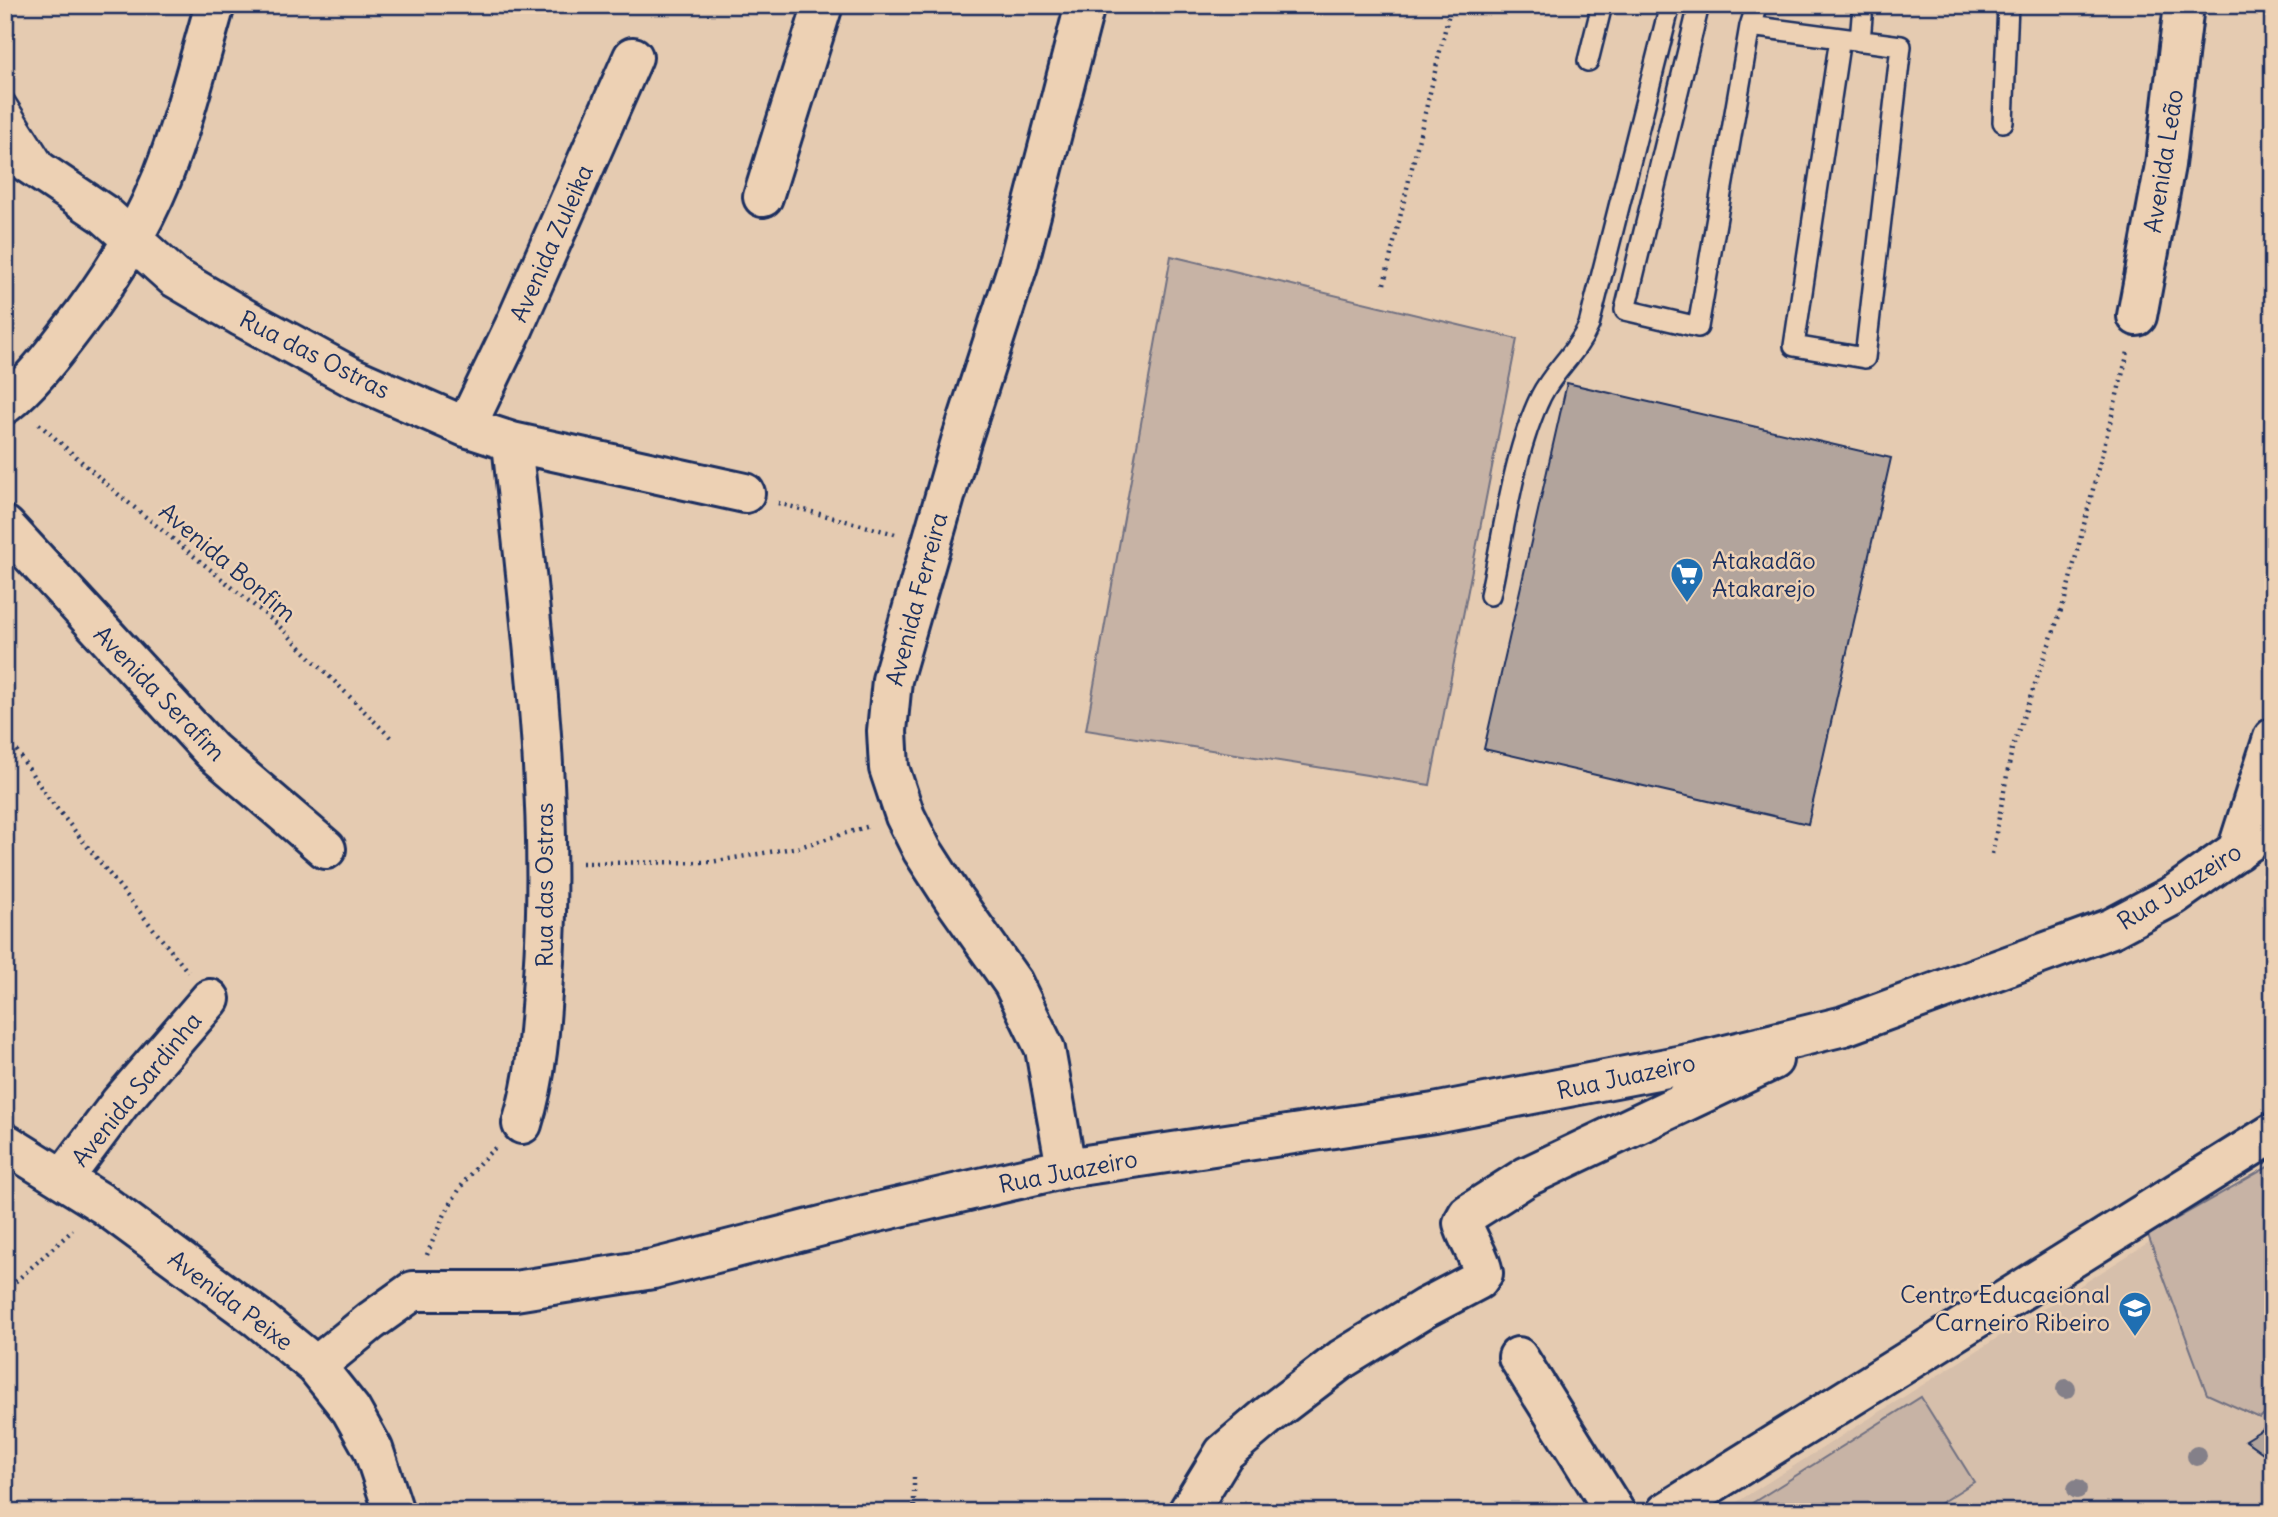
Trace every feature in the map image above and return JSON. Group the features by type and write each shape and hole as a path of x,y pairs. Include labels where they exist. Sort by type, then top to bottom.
{"street":[{"path":"20,412 57,349 88,309 133,240 161,179 187,103 215,5"},
{"path":"763,197 823,5"},
{"name":"Avenida Ferreira","path":"1066,1168 1045,1049 1013,983 953,898 922,850 905,816 889,768 887,731 891,680 930,544 1018,265 1085,5"},
{"name":"Avenida Leão","path":"2137,316 2165,165 2184,5"},
{"name":"Avenida Zuleika","path":"466,427 633,57"},
{"name":"Rua das Ostras","path":"5,148 105,215 174,277 354,378 466,427 512,442 745,493"},
{"name":"Rua das Ostras","path":"512,442 542,732 548,914 539,1042 530,1098 522,1124"},
{"name":"Avenida Serafim","path":"5,526 212,751 326,849"},
{"path":"2237,852 2273,738"},
{"name":"Rua Juazeiro","path":"1188,1512 1224,1454 1270,1414 1342,1359 1425,1308 1478,1280 1483,1273 1482,1264 1465,1231 1463,1223 1468,1214 1527,1177 1844,1026 2112,928 2174,895 2273,825"},
{"name":"Avenida Sardinha","path":"63,1179 120,1102 210,999"},
{"name":"Rua Juazeiro","path":"413,1291 515,1291 653,1269 1066,1168 1434,1114 1693,1062 1844,1026"},
{"path":"1666,1512 2273,1133"},
{"name":"Avenida Peixe","path":"5,1143 103,1204 259,1319 317,1366 351,1410 373,1449 394,1512"},
{"path":"317,1366 371,1321 413,1291"},
{"path":"1518,1357 1615,1512"}],"lane":[{"path":"1588,61 1602,5"},
{"path":"1490,596 1525,432 1551,376 1582,342 1589,325 1670,5"},
{"path":"1699,5 1625,310 1699,327 1750,26 1756,5"},
{"path":"1860,41 1863,5"},
{"path":"2003,122 2008,5"},
{"path":"1750,26 1901,46 1865,358 1794,346 1840,38"},
{"path":"5,102 55,180"}],"path":[{"path":"1384,284 1451,5"},
{"path":"1992,854 2012,749 2065,599 2137,316"},
{"name":"Avenida Bonfim","path":"20,412 277,624 393,740"},
{"path":"745,493 930,544"},
{"path":"5,733 46,795 210,999"},
{"path":"546,864 711,862 799,847 905,816"},
{"path":"413,1291 436,1230 455,1195 489,1153 522,1124"},
{"path":"5,1291 103,1204"},
{"path":"914,1477 914,1512"}],"shaded area":[{"path":"1171,256 1517,339 1430,785 1086,730"},
{"name":"Centro Educacional Carneiro Ribeiro","path":"2273,1164 2273,1512 1721,1512"},
{"path":"2273,1164 2273,1405 2260,1418 2207,1394 2148,1235"},
{"path":"1921,1397 1974,1482 1926,1512 1738,1512"}],"building":[{"name":"Atakadão Atakarejo","path":"1567,383 1891,458 1808,824 1484,749"},
{"path":"2273,1423 2273,1460 2245,1440"},
{"path":"2273,1423 2273,1460 2245,1440"}],"place":[{"name":"Atakadão Atakarejo","path":"1687,604"},
{"name":"Centro Educacional Carneiro Ribeiro","path":"2135,1338"}]}
